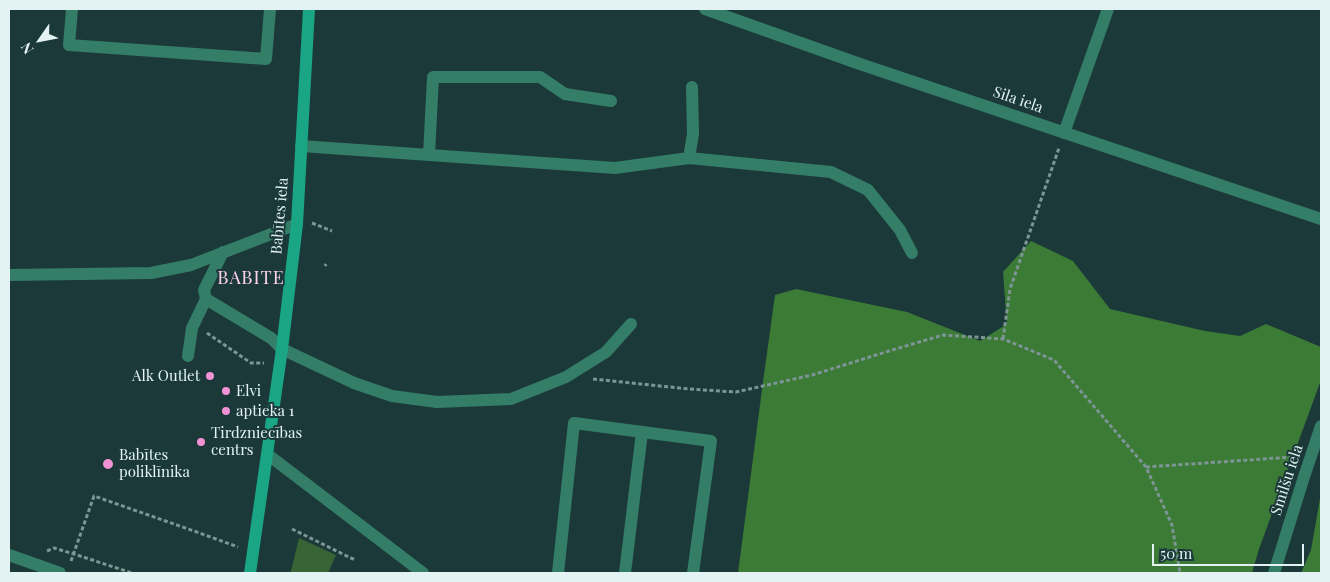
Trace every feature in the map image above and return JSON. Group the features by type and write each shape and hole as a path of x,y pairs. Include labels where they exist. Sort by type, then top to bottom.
{"street":[{"path":"72,9 69,45 266,59 270,9"},
{"name":"Babītes iela","path":"250,573 282,349 297,224 309,9"},
{"name":"Sila iela","path":"705,9 860,64 1321,219"},
{"path":"1064,133 1108,9"},
{"path":"429,155 433,78 540,77 565,94 611,101"},
{"path":"689,158 693,134 692,87"},
{"path":"302,146 615,168 689,158 831,172 868,190 900,230 912,253"},
{"path":"9,275 151,273 191,265 297,224"},
{"path":"188,356 192,328 206,299 204,290 223,252"},
{"path":"206,299 270,338 282,349 354,383 392,396 437,402 511,399 566,377 606,352 630,324"},
{"path":"558,573 574,423 711,441 693,573"},
{"name":"Smilšu iela","path":"1274,573 1321,426"},
{"path":"625,573 642,432"},
{"path":"267,454 423,573"},
{"path":"14,557 64,570"}],"path":[{"path":"1003,339 1010,289 1064,133"},
{"path":"192,328 206,333 251,363 269,363"},
{"path":"566,377 736,392 812,375 943,336 1003,339 1054,360 1146,467 1172,525 1180,573"},
{"path":"1146,467 1311,456"},
{"path":"64,570 74,554 94,496 241,549"},
{"path":"292,529 355,560"},
{"path":"14,557 54,548 132,573"}],"green space":[{"path":"1031,241 1073,261 1110,309 1205,331 1240,336 1266,324 1321,347 1321,380 1252,573 738,573 775,295 796,289 907,312 980,341 1007,324 1003,272"},
{"path":"1321,493 1321,573 1301,573 1311,550"},
{"path":"299,538 336,555 328,573 290,573"}],"place":[{"name":"Alk Outlet","path":"210,376"},
{"name":"Elvi","path":"226,391"},
{"name":"aptieka 1","path":"226,411"},
{"name":"Tirdzniecības centrs","path":"201,442"},
{"name":"Babītes poliklīnika","path":"108,464"}],"district":[{"name":"BABITE","path":"251,278"}]}
